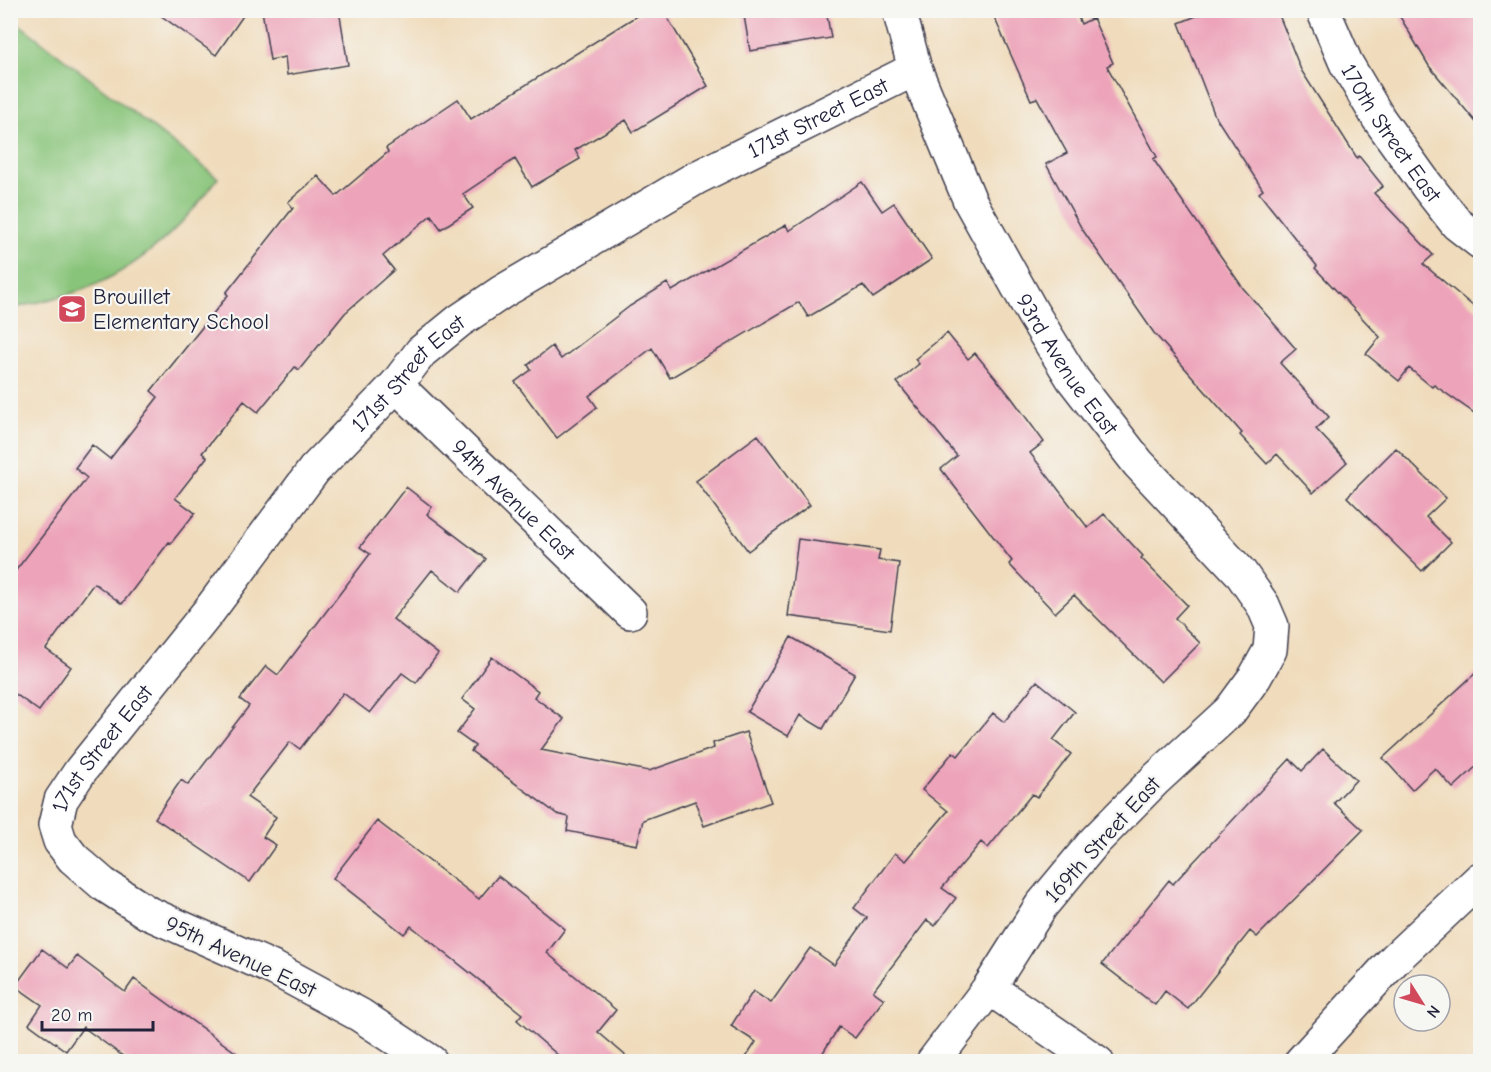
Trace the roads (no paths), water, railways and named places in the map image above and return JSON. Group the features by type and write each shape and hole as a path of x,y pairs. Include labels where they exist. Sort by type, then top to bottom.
{"street":[{"name":"93rd Avenue East","path":"899,10 915,69 970,201 1033,314 1073,379 1138,463 1240,572 1263,605 1272,626"},
{"name":"170th Street East","path":"1323,10 1346,63 1379,119 1457,224 1480,242"},
{"name":"171st Street East","path":"60,841 55,825 61,800 81,770 209,610 314,470 396,385 421,352 459,321 502,292 696,178 915,69"},
{"name":"94th Avenue East","path":"396,385 630,612"},
{"name":"169th Street East","path":"933,1062 989,987 1041,906 1095,842 1156,779 1230,711 1255,677 1270,650 1272,626"},
{"name":"95th Avenue East","path":"60,841 73,858 103,885 148,913 285,974 360,1015 431,1062"},
{"path":"1300,1062 1395,959 1480,879"},
{"path":"989,987 1097,1062"}],"place":[{"name":"Brouillet Elementary School","path":"72,309"}]}
